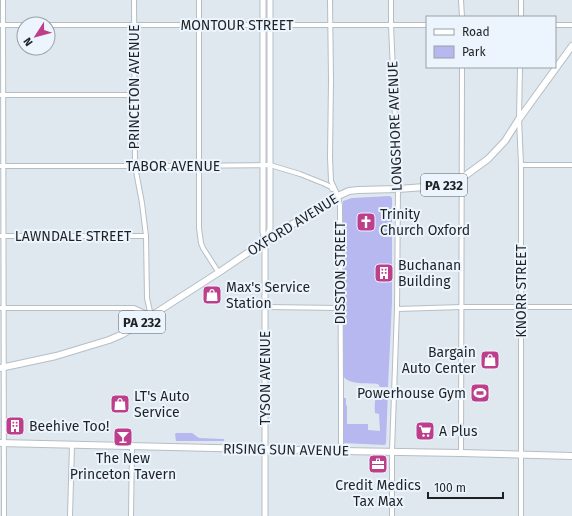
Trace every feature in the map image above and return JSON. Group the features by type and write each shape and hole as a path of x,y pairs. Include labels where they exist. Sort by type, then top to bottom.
{"main road":[{"name":"OXFORD AVENUE","path":"2,368 56,356 116,338 219,273 265,241 338,196 349,191 446,185 462,178 488,158 505,141 519,119 572,46"},
{"name":"RISING SUN AVENUE","path":"2,443 572,456"}],"street":[{"path":"3,0 2,443 4,516"},
{"name":"PRINCETON AVENUE","path":"134,0 135,166 146,236 147,298 151,316"},
{"path":"199,0 199,228 203,248 219,273"},
{"name":"TYSON AVENUE","path":"263,0 265,516"},
{"name":"TYSON AVENUE","path":"265,241 270,229 270,0"},
{"name":"DISSTON STREET","path":"330,0 331,181 338,196 340,206 340,451"},
{"name":"LONGSHORE AVENUE","path":"391,0 398,189 392,516"},
{"path":"461,0 462,16"},
{"path":"521,0 521,16"},
{"path":"2,25 16,25"},
{"name":"MONTOUR STREET","path":"56,25 426,25"},
{"path":"556,25 572,25"},
{"path":"461,453 462,68"},
{"name":"KNORR STREET","path":"520,68 521,516"},
{"path":"2,95 134,95"},
{"path":"263,95 270,95"},
{"name":"TABOR AVENUE","path":"2,166 270,165 300,174 325,184 338,196"},
{"path":"521,165 572,165"},
{"name":"LAWNDALE STREET","path":"2,236 146,236"},
{"path":"265,307 340,308"},
{"path":"397,308 572,307"},
{"path":"2,308 134,308 151,316"},
{"path":"70,516 72,445"},
{"path":"131,516 132,447"}],"green space":[{"path":"390,196 392,198 392,302 388,387 380,387 378,384 350,381 343,376 343,201 352,198"},
{"path":"388,391 385,445 343,443 343,398 346,398 347,424 368,424 368,430 380,431 379,414 375,413 375,403 378,394"},
{"path":"176,433 192,433 199,438 224,439 224,441 176,441"}],"place":[{"name":"Trinity Church Oxford","path":"366,222"},
{"name":"Buchanan Building","path":"384,273"},
{"name":"Max's Service Station","path":"212,295"},
{"name":"Bargain Auto Center","path":"490,360"},
{"name":"Powerhouse Gym","path":"480,393"},
{"name":"LT's Auto Service","path":"120,404"},
{"name":"Beehive Too!","path":"15,426"},
{"name":"A Plus","path":"425,431"},
{"name":"The New Princeton Tavern","path":"123,437"},
{"name":"Credit Medics Tax Max","path":"378,464"}]}
